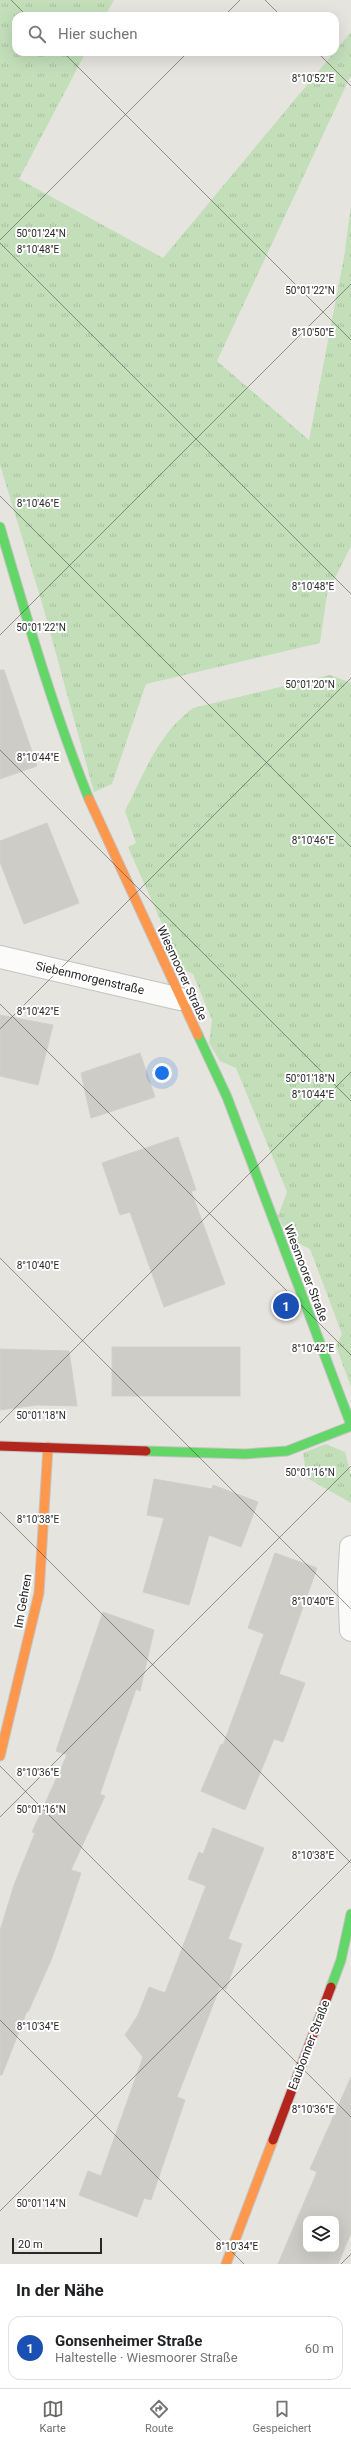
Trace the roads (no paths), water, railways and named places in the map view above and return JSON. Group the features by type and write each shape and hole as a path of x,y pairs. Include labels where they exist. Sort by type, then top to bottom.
{"street":[{"name":"Wiesmoorer Straße","path":"0,527 39,660 66,742 97,819 227,1097 351,1426"},
{"name":"Siebenmorgenstraße","path":"0,957 180,999"},
{"path":"0,1446 245,1454 274,1453 287,1451 351,1426"},
{"name":"Im Gehren","path":"0,1756 39,1594 48,1447"},
{"path":"351,1547 349,1583 351,1630"},
{"name":"Eaubonner Straße","path":"226,2264 341,1960 351,1914"}],"place":[{"name":"Gonsenheimer Straße","path":"286,1306"}]}
